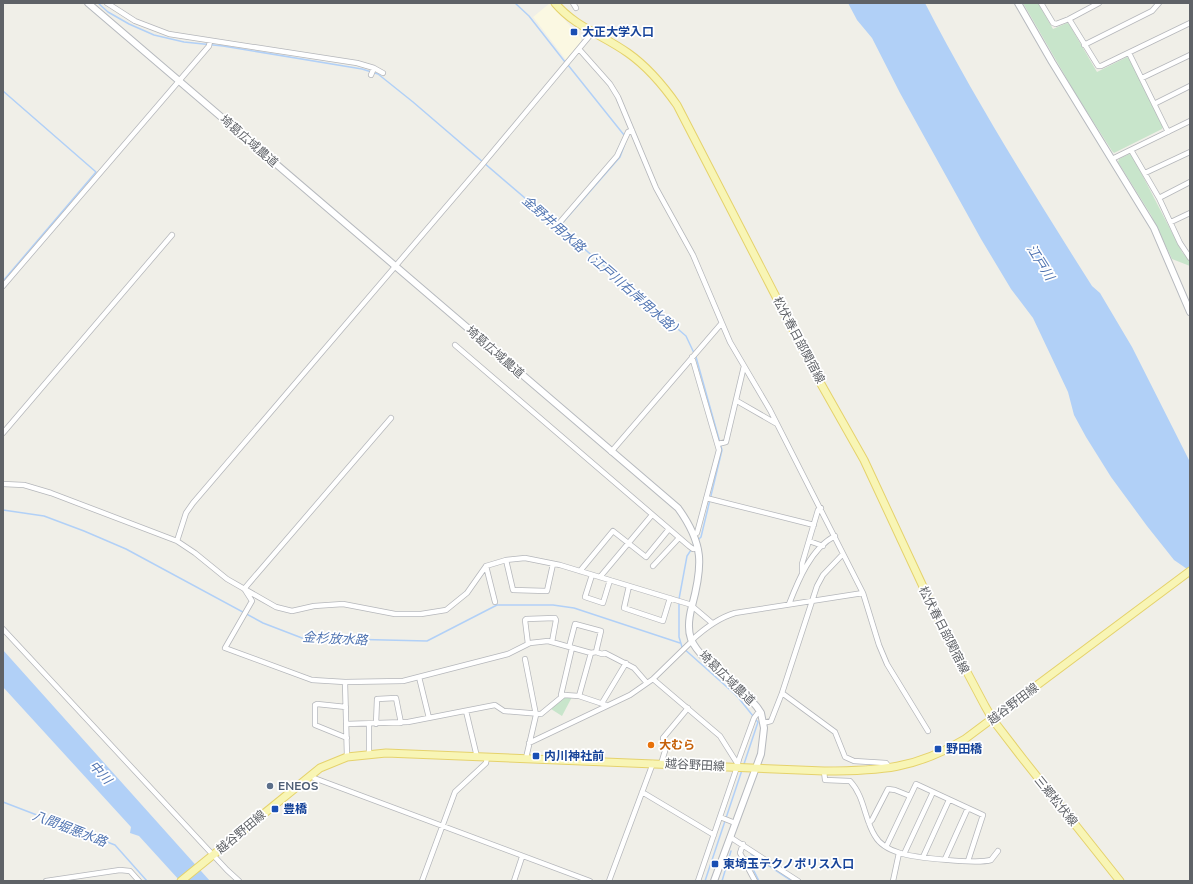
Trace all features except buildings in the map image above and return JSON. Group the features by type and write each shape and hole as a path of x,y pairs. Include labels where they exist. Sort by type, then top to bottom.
{"main road":[{"name":"松伏春日部関宿線","path":"554,3 567,16 592,33 628,53 643,64 656,78 676,105 821,384 841,416 864,460 933,608 996,718"},
{"name":"越谷野田線","path":"181,881 311,775 328,764 347,757 369,754 526,758 661,764 738,765 756,768 824,771 890,769 922,761 951,748 996,718 1190,571"},
{"name":"三郷松伏線","path":"996,718 1120,881"}],"street":[{"name":"埼葛広域農道","path":"88,3 678,508 694,534 693,548 700,560 689,630 692,640 703,655 753,703 761,713 763,724 763,741 756,768 732,822 730,837 714,881"},
{"path":"107,3 135,21 162,32 358,63 374,68 383,73"},
{"path":"573,3 576,8"},
{"path":"1018,3 1056,69 1154,228 1190,312"},
{"path":"1041,3 1053,23 1056,24 1099,3"},
{"path":"1084,45 1152,11 1159,3"},
{"path":"1069,18 1098,66 1129,53 1190,23"},
{"path":"177,541 186,513 193,503 482,166 592,33"},
{"path":"3,286 209,46 210,40"},
{"path":"579,49 610,84 618,97 656,188 693,255 721,324 778,424 835,536 863,594 879,645 888,664 928,730"},
{"path":"1129,53 1168,132"},
{"path":"1142,78 1190,55"},
{"path":"371,75 374,68"},
{"path":"1154,104 1190,86"},
{"path":"1112,159 1190,121"},
{"path":"557,227 617,156 628,132 632,130"},
{"path":"1131,150 1159,198 1180,243 1190,258"},
{"path":"1145,173 1190,152"},
{"path":"1159,198 1190,182"},
{"path":"1171,222 1190,213"},
{"path":"3,432 172,235"},
{"path":"612,452 721,324"},
{"path":"455,345 652,515 693,548"},
{"path":"692,357 719,450 697,533 694,534"},
{"path":"718,444 726,442 744,366"},
{"path":"736,401 778,424"},
{"path":"244,589 392,418"},
{"path":"3,484 24,485 51,492 177,541 195,553 226,580 276,607 292,611 314,606 343,604 395,614 421,614 446,610 468,593 486,566 506,560 526,558 580,571 670,598 692,606 712,624"},
{"path":"706,498 814,525"},
{"path":"802,573 802,564 818,510 821,508"},
{"path":"600,577 652,515"},
{"path":"580,571 614,531 646,557 669,529"},
{"path":"789,604 802,573 823,546 835,536"},
{"path":"653,566 679,538"},
{"path":"809,541 823,546"},
{"path":"763,724 771,721 782,693 811,601 823,575 843,554"},
{"path":"506,560 513,590 547,591 553,564"},
{"path":"486,566 495,602"},
{"path":"592,575 585,597 603,603 610,580"},
{"path":"629,586 624,608 663,621 670,598"},
{"path":"244,589 252,601 225,648 312,680 391,682 508,654 528,644 552,642 593,653 605,653 634,668 648,683"},
{"path":"529,743 604,704 630,695 653,679 692,640 724,616 789,604 863,594"},
{"path":"528,644 526,618 554,618 556,620 552,642"},
{"path":"346,724 400,723 466,712 495,705 504,711 536,715 541,714 561,695 575,624 601,631 579,696"},
{"path":"3,629 212,856 239,881"},
{"path":"525,659 536,715 526,758"},
{"path":"604,704 626,663"},
{"path":"419,676 429,718"},
{"path":"653,679 720,736 738,765"},
{"path":"345,682 347,757"},
{"path":"782,693 835,732 845,757 854,761 886,763 890,769"},
{"path":"561,695 579,696 604,704"},
{"path":"376,724 377,699 396,698 400,723"},
{"path":"346,707 317,704 315,706 315,725 346,738"},
{"path":"661,764 665,752 663,738 688,708"},
{"path":"466,712 477,757"},
{"path":"698,881 721,818 754,718 757,714 761,713"},
{"path":"369,724 369,754"},
{"path":"422,881 455,792 486,763 487,757"},
{"path":"609,881 652,763"},
{"path":"824,771 825,780 850,781 858,790 874,835 886,847 902,854 968,861 991,860 998,851"},
{"path":"311,775 314,778 442,827 590,881"},
{"path":"886,847 916,784 983,815 968,861"},
{"path":"869,823 888,789 910,796"},
{"path":"642,792 714,835"},
{"path":"893,881 902,854 933,792"},
{"path":"923,857 949,800"},
{"path":"945,859 968,808"},
{"path":"721,818 732,822"},
{"path":"730,837 798,881"},
{"path":"743,844 740,852 755,881"},
{"path":"514,881 522,857"},
{"path":"46,881 120,870 130,871 138,881"}],"shaded area":[{"path":"550,3 581,38 581,42 566,60 533,17"}],"green space":[{"path":"1023,3 1038,3 1053,29 1067,23 1069,24 1097,72 1127,57 1130,59 1163,127 1162,129 1114,153 1075,93"},
{"path":"1129,154 1132,155 1182,252 1190,261 1190,266 1172,259 1151,215 1118,162 1119,159"},
{"path":"572,697 562,716 551,709 563,698"}],"water":[{"name":"江戸川","path":"848,3 925,3 1005,146 1092,286 1100,293 1132,347 1190,462 1190,571 1174,560 1147,526 1111,477 1086,437 1074,415 1068,392 1033,318 1011,289 981,239 900,93 872,38 857,20"},
{"name":"中川","path":"3,650 210,881 180,881 139,836 130,833 131,827 3,687"}],"waterway":[{"name":"金野井用水路（江戸川右岸用水路）","path":"98,3 108,12 129,24 154,35 184,42 223,46 362,69 378,74 413,102 686,336 694,353"},
{"path":"515,3 529,16 565,62"},
{"path":"568,65 624,135"},
{"path":"3,91 96,172 3,281"},
{"path":"558,228 620,157 627,138"},
{"name":"金野井用水路（江戸川右岸用水路）","path":"696,357 722,450 701,537 697,541"},
{"name":"金杉放水路","path":"3,510 44,516 84,531 126,549 263,623 302,638 427,641 497,605 553,605 574,608 680,643"},
{"name":"金野井用水路（江戸川右岸用水路）","path":"679,599 687,556 695,544"},
{"name":"金野井用水路（江戸川右岸用水路）","path":"679,603 679,637 682,647 737,696 753,716"},
{"name":"金野井用水路（江戸川右岸用水路）","path":"744,764 758,722 755,719"},
{"path":"705,881 742,770"},
{"name":"八間堀悪水路","path":"3,802 115,845 147,881"},
{"path":"722,881 731,851"},
{"path":"751,854 792,881"},
{"path":"747,857 759,881"}],"place":[{"name":"大正大学入口","path":"574,32"},
{"name":"大むら","path":"651,745"},
{"name":"野田橋","path":"938,749"},
{"name":"内川神社前","path":"536,756"},
{"name":"ENEOS","path":"270,786"},
{"name":"豊橋","path":"275,809"},
{"name":"東埼玉テクノポリス入口","path":"715,864"}]}
